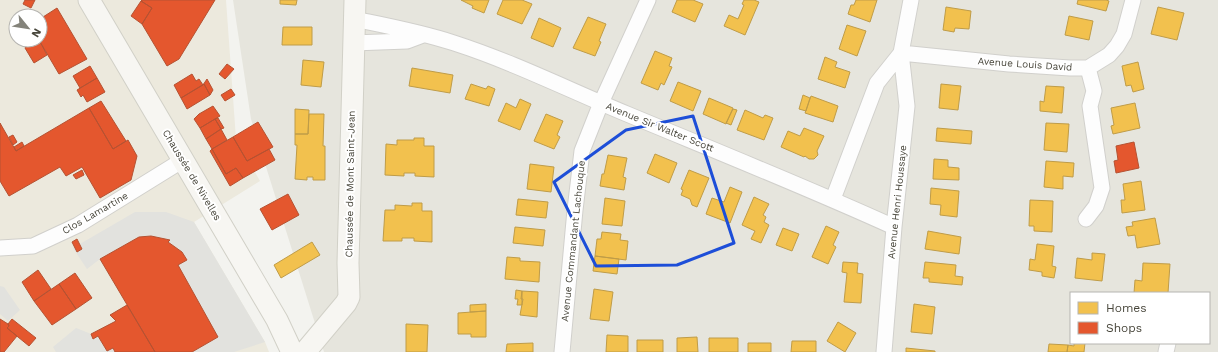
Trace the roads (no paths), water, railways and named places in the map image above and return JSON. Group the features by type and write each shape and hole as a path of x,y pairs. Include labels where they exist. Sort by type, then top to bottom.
{"main road":[{"name":"Chaussée de Nivelles","path":"88,0 277,320 292,352"},
{"name":"Chaussée de Mont Saint-Jean","path":"305,352 346,303 349,297 348,263 354,10"}],"street":[{"name":"Avenue Commandant Lachouque","path":"562,352 582,152 601,103 648,0"},
{"name":"Avenue Henri Houssaye","path":"884,352 894,227 907,106 901,53 911,0"},
{"path":"1086,219 1096,206 1102,188 1090,106 1094,91 1088,68 1109,55 1117,46 1124,34 1133,0"},
{"name":"Avenue Sir Walter Scott","path":"354,10 494,57 833,199 894,227"},
{"path":"353,43 406,40 423,34"},
{"name":"Avenue Henri Houssaye","path":"833,199 877,83 901,53"},
{"name":"Avenue Louis David","path":"901,53 1009,64 1088,68"},
{"name":"Clos Lamartine","path":"0,248 33,246 78,225 183,160"}]}
